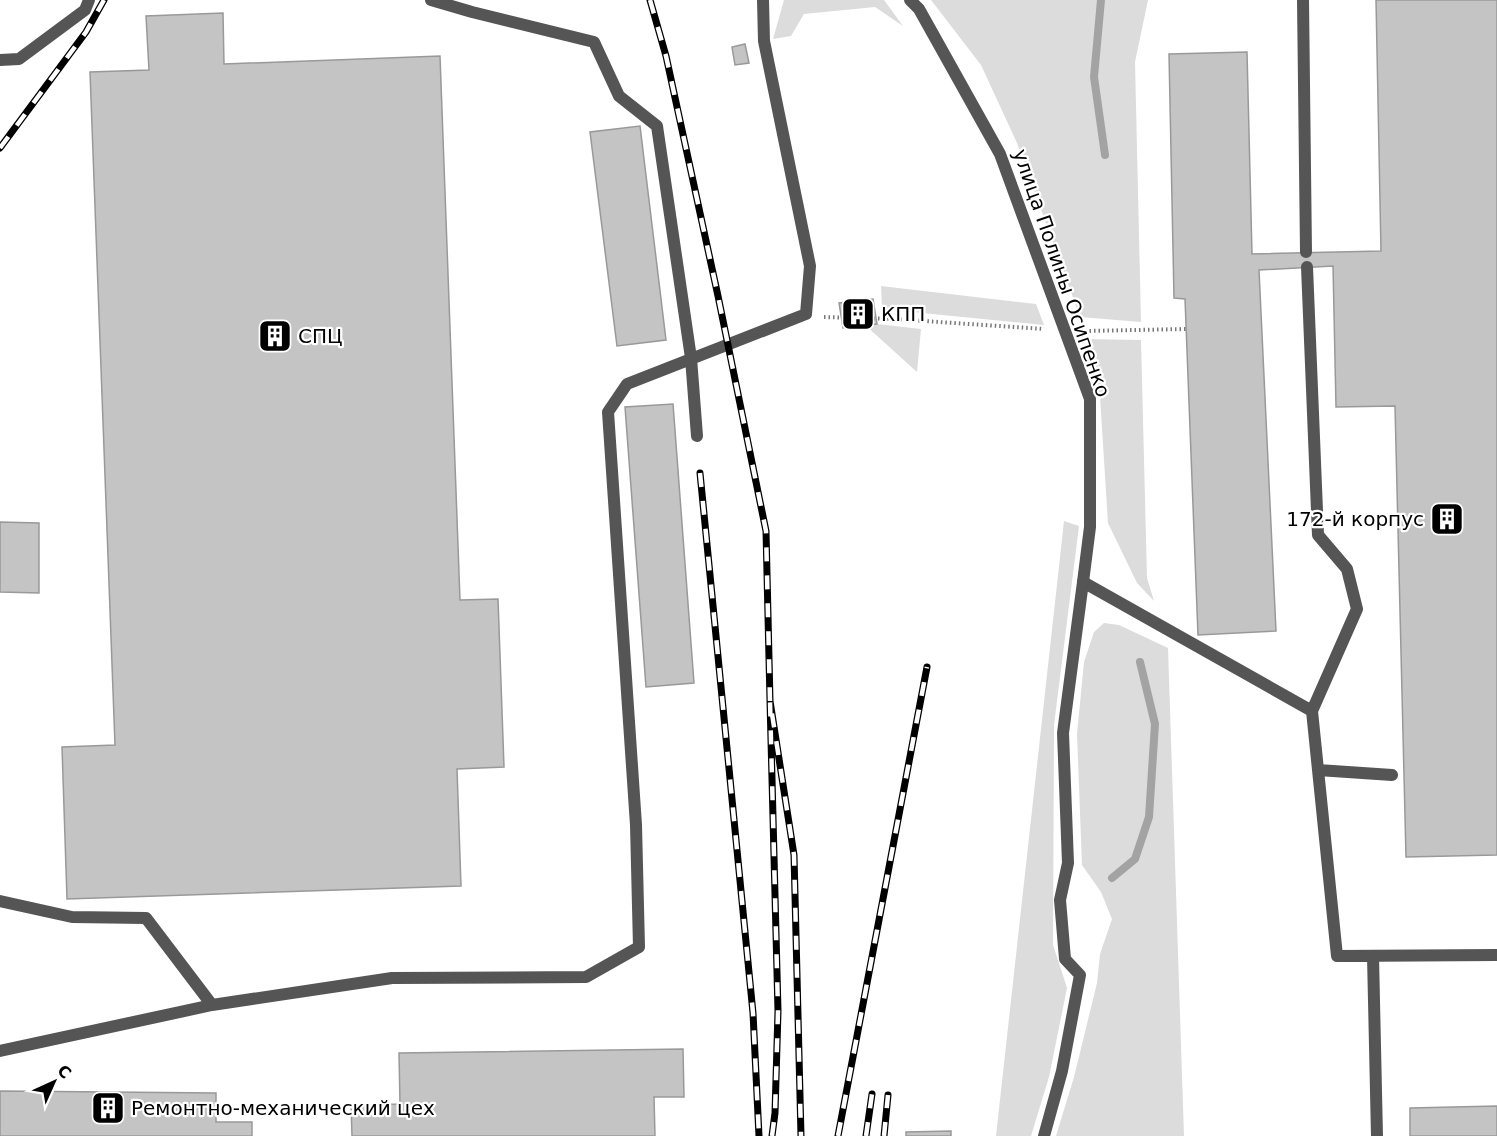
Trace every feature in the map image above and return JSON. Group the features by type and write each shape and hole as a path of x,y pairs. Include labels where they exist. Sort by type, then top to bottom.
{"street":[{"path":"0,60 19,59 85,10 89,0"},
{"path":"431,0 594,42 619,96 657,126 691,358 697,436"},
{"path":"0,1051 212,1005 392,978 586,977 639,948 636,825 608,412 627,384 806,314 810,266 764,41 764,0"},
{"name":"улица Полины Осипенко","path":"910,0 919,9 1000,154 1090,399 1090,527 1063,733 1068,863 1060,900 1065,959 1080,975 1062,1071 1044,1136"},
{"path":"1303,0 1306,252"},
{"path":"1307,267 1318,535 1347,569 1357,609 1312,711 1337,956 1497,955"},
{"path":"1083,582 1312,711"},
{"path":"1318,770 1392,774"},
{"path":"0,902 72,917 146,918 212,1005"},
{"path":"1373,956 1377,1136"}],"path":[{"path":"806,314 836,318 894,319 1065,331 1186,328"}],"shaded area":[{"path":"784,0 884,0 903,26 875,7 804,14 791,36 773,39"},
{"path":"931,0 1148,0 1135,62 1141,322 1080,317 1017,143 981,65"},
{"path":"881,286 1036,304 1044,325 882,309"},
{"path":"877,324 921,329 917,372 865,325"},
{"path":"1085,339 1141,340 1147,578 1154,601 1137,583 1108,523 1100,397"},
{"path":"1064,521 1079,526 1054,725 1053,945 1067,988 1049,1077 1031,1136 996,1136"},
{"path":"1104,623 1119,625 1168,648 1184,1136 1056,1136 1074,1077 1097,983 1100,954 1112,919 1101,892 1082,865 1077,734 1084,662 1094,632"}],"building":[{"name":"172-й корпус","path":"1376,0 1497,0 1497,855 1406,857 1395,406 1336,407 1333,266 1259,270 1276,631 1198,635 1185,299 1174,298 1169,54 1247,52 1252,254 1381,251"},
{"name":"СПЦ","path":"223,13 224,64 440,56 460,600 498,599 504,767 457,769 461,886 67,899 62,747 115,745 90,72 149,70 146,16"},
{"path":"745,44 749,63 735,65 732,47"},
{"path":"640,126 666,340 617,346 590,132"},
{"name":"КПП","path":"873,299 877,324 843,328 839,303"},
{"path":"673,404 694,683 646,687 625,407"},
{"path":"0,522 39,523 39,593 0,592"},
{"path":"683,1049 684,1097 654,1097 655,1136 352,1136 351,1105 400,1104 399,1053"},
{"name":"Ремонтно-механический цех","path":"0,1091 216,1093 216,1122 252,1122 252,1136 0,1136"},
{"path":"1497,1106 1497,1136 1410,1136 1410,1108"},
{"path":"951,1131 951,1136 906,1136 906,1132"}],"waterway":[{"path":"1101,0 1094,77 1105,155"},
{"path":"1112,878 1135,859 1149,817 1155,724 1140,662"}],"railway":[{"path":"0,148 86,32 104,0"},
{"path":"650,0 666,56 766,531 770,701"},
{"path":"700,473 753,1013 759,1136"},
{"path":"838,1136 927,667"},
{"path":"772,1136 775,1113 778,1011 770,701 794,855 801,1136"},
{"path":"866,1136 872,1094"},
{"path":"884,1136 888,1095"}],"place":[{"name":"КПП","path":"858,314"},
{"name":"СПЦ","path":"275,336"},
{"name":"172-й корпус","path":"1447,519"},
{"name":"Ремонтно-механический цех","path":"108,1108"}]}
